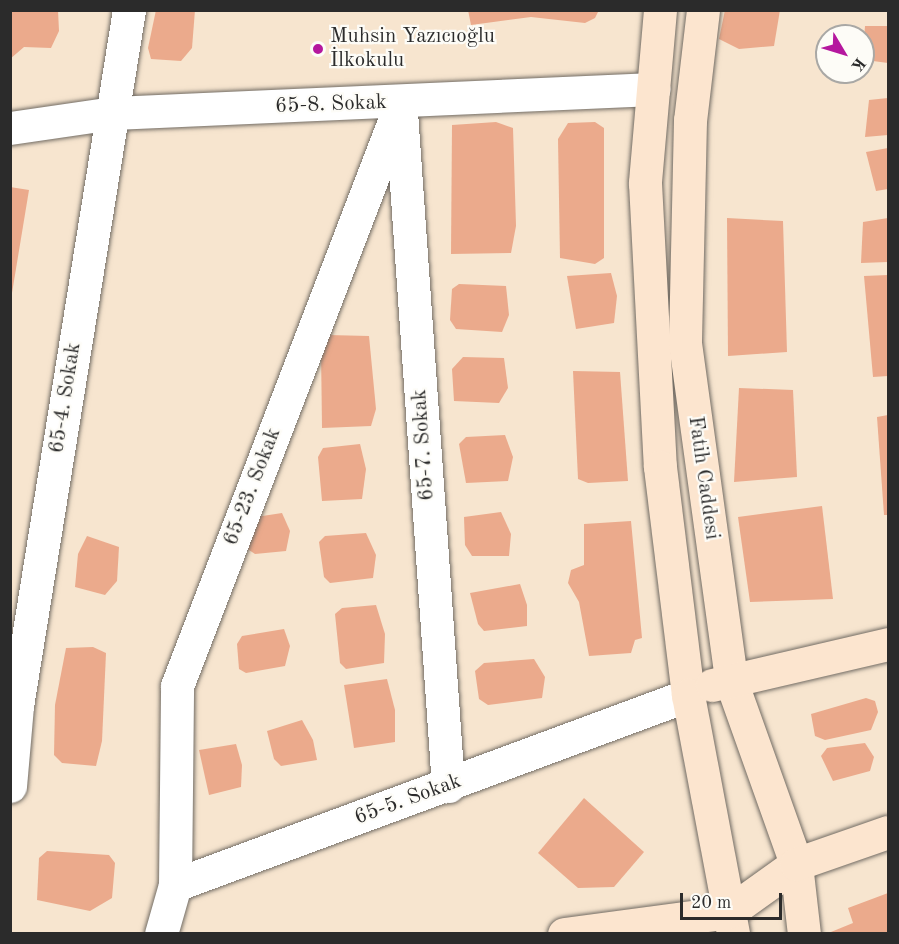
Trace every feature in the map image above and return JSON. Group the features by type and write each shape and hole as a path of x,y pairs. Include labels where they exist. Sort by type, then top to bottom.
{"main road":[{"name":"Fatih Caddesi","path":"660,10 645,183 660,467 688,695 731,923"},
{"name":"Fatih Caddesi","path":"704,10 690,120 685,344 731,681 796,864 804,933"},
{"path":"688,695 731,681 888,644"},
{"path":"564,933 731,923 796,864 888,831"}],"street":[{"name":"65-4. Sokak","path":"10,786 17,706 129,10"},
{"name":"65-8. Sokak","path":"10,128 113,113 401,103 653,89"},
{"name":"65-7. Sokak","path":"401,103 448,786"},
{"name":"65-23. Sokak","path":"175,885 177,686 401,103"},
{"name":"65-5. Sokak","path":"175,885 448,786 688,695"},
{"path":"161,933 175,885"}],"building":[{"path":"10,10 58,10 59,31 51,48 24,47 10,59"},
{"path":"156,10 195,10 192,48 181,61 151,59 148,48"},
{"path":"468,10 599,10 595,18 585,23 531,17 471,25"},
{"path":"725,10 780,10 774,46 739,49 719,39"},
{"path":"875,26 888,26 888,63 875,61"},
{"path":"888,98 888,135 865,137 869,100"},
{"path":"496,122 513,128 516,226 511,253 451,254 452,125"},
{"path":"595,122 604,128 604,258 595,264 560,258 558,139 568,123"},
{"path":"888,148 888,189 876,191 866,152"},
{"path":"10,187 29,190 11,299 10,299"},
{"path":"727,218 783,221 787,352 728,356"},
{"path":"888,218 888,262 861,263 863,222"},
{"path":"611,273 617,296 614,323 576,329 567,276"},
{"path":"888,275 888,376 873,377 864,276"},
{"path":"459,284 506,286 509,315 502,332 456,329 450,320 452,289"},
{"path":"328,335 369,336 376,409 371,426 322,428 321,349"},
{"path":"463,357 504,358 508,388 499,403 454,401 452,369"},
{"path":"573,371 620,372 628,481 588,483 578,479"},
{"path":"739,388 793,390 797,477 734,482"},
{"path":"888,415 888,515 884,515 877,417"},
{"path":"505,435 513,457 508,481 466,483 459,444 466,437"},
{"path":"360,444 366,469 362,499 322,501 318,457 323,448"},
{"path":"822,506 833,599 750,602 738,517"},
{"path":"501,512 511,534 509,556 472,556 465,545 464,517"},
{"path":"282,513 290,531 286,551 255,554 246,548 256,517"},
{"path":"631,521 642,638 635,640 631,653 589,656 579,602 568,583 571,570 584,565 584,524"},
{"path":"366,533 376,555 373,578 330,583 324,577 319,542 325,536"},
{"path":"87,536 119,547 117,581 105,595 75,587 78,554"},
{"path":"520,584 527,605 527,626 484,631 478,624 470,593"},
{"path":"376,605 385,634 384,663 346,669 340,663 335,614 342,608"},
{"path":"284,629 290,646 285,666 246,673 239,669 237,644 242,636"},
{"path":"93,647 106,653 102,741 96,766 62,763 54,755 55,705 66,648"},
{"path":"534,659 545,677 542,698 488,705 479,699 475,671 484,663"},
{"path":"387,679 395,710 395,742 354,748 344,685"},
{"path":"866,698 875,701 878,712 871,730 825,740 815,736 811,714"},
{"path":"302,720 313,740 317,760 281,766 274,759 267,731"},
{"path":"865,743 874,757 870,771 833,781 821,756 827,748"},
{"path":"236,744 242,765 241,787 209,795 199,750"},
{"path":"584,798 644,852 614,887 578,888 538,853"},
{"path":"47,851 109,855 115,863 112,898 90,911 37,900 39,858"},
{"path":"888,893 888,934 826,934 853,923 848,908"}],"place":[{"name":"Muhsin Yazıcıoğlu İlkokulu","path":"318,49"}]}
